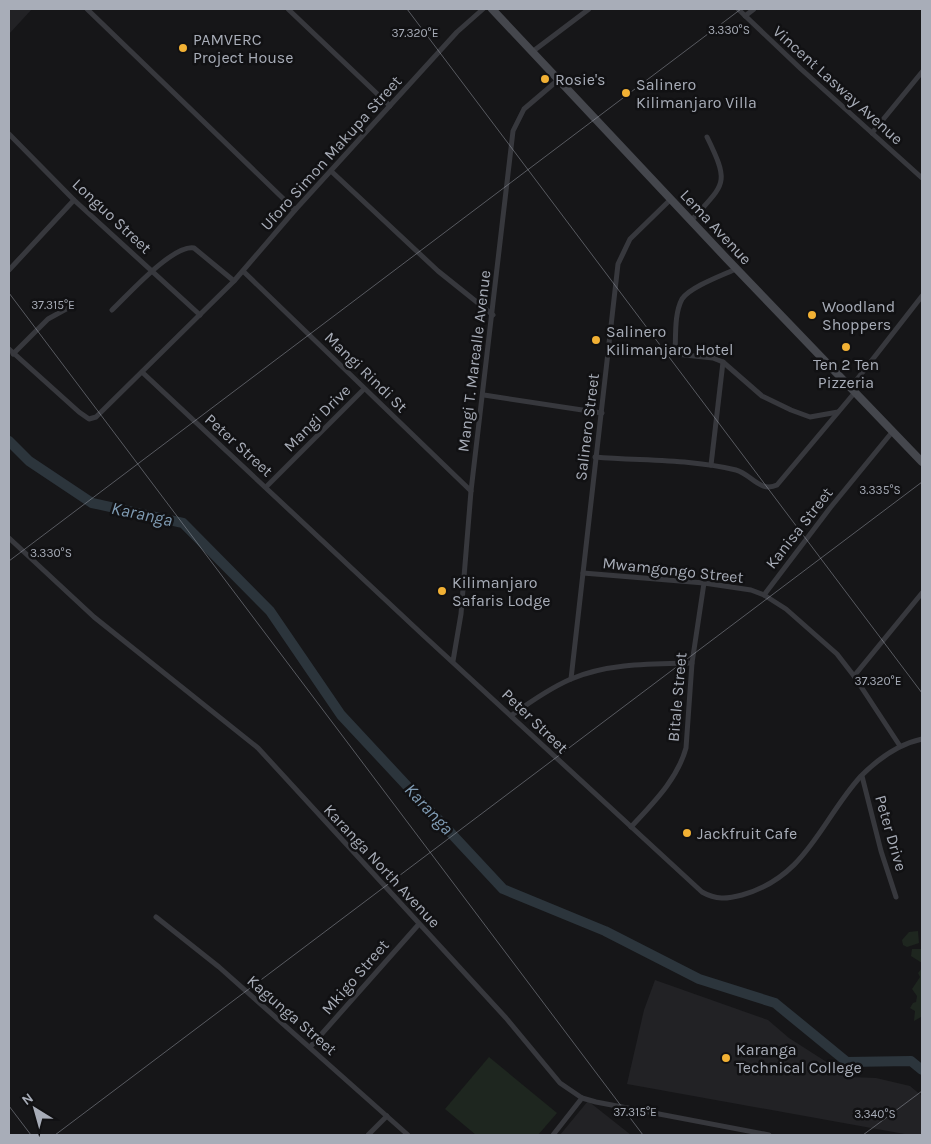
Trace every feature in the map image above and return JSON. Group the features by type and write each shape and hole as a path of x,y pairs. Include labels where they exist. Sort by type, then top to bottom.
{"main road":[{"name":"Lema Avenue","path":"492,9 671,198 690,221 922,462"}],"street":[{"path":"87,9 295,210"},
{"path":"288,9 390,106"},
{"name":"Uforo Simon Makupa Street","path":"11,352 89,419 96,417 234,281 295,210 457,32 483,9"},
{"path":"532,52 589,9"},
{"name":"Vincent Lasway Avenue","path":"738,9 922,178"},
{"path":"745,16 754,9"},
{"path":"872,133 922,72"},
{"name":"Mangi T. Marealle Avenue","path":"453,661 462,614 471,492 484,395 513,131 524,109 558,80"},
{"name":"Longuo Street","path":"9,134 74,200 200,315"},
{"path":"690,221 719,188 722,181 719,164 707,138"},
{"path":"331,170 438,271 493,316"},
{"name":"Salinero Street","path":"571,679 610,347 614,282 624,246 671,198"},
{"path":"9,270 74,200"},
{"path":"112,310 153,271 178,251 190,248 234,281"},
{"path":"675,353 678,312 682,299 690,291 736,269"},
{"name":"Mangi Rindi St","path":"243,271 471,492"},
{"path":"596,457 711,465 742,471 761,486 772,488 777,485 838,412 922,296"},
{"path":"11,352 48,319 68,308"},
{"path":"610,347 713,358 723,362 752,389 791,410 810,417 838,412"},
{"path":"711,465 723,362"},
{"name":"Peter Street","path":"142,372 631,827 702,892 713,898 728,898 753,892 776,880 799,862 862,776 883,757 900,746 922,739"},
{"name":"Mangi Drive","path":"266,487 364,388"},
{"path":"484,395 602,413"},
{"name":"Kanisa Street","path":"764,595 830,508 893,431"},
{"name":"Karanga North Avenue","path":"9,538 94,617 258,748 506,1018 560,1083 582,1098 769,1135"},
{"name":"Mwamgongo Street","path":"583,573 704,583 751,590 764,595 786,608 814,633 854,676 900,746"},
{"name":"Bitale Street","path":"631,827 670,783 682,761 688,733 692,663 704,583"},
{"path":"854,676 922,593"},
{"path":"512,715 571,679 603,670 627,666 692,663"},
{"name":"Peter Drive","path":"862,776 881,851 896,897"},
{"name":"Kagunga Street","path":"156,917 189,941 311,1046 408,1135"},
{"name":"Mkigo Street","path":"311,1046 419,924"},
{"path":"553,1135 582,1098"},
{"path":"368,1135 387,1116"}],"shaded area":[{"path":"9,9 32,9 9,34"},
{"path":"918,931 919,943 907,947 903,945 902,940 909,932"},
{"path":"912,949 922,949 922,963 911,956"},
{"path":"922,968 922,1013 921,1017 914,1021 915,1011 910,1008 916,1002 917,996 912,989 920,977 918,973"},
{"name":"Karanga Technical College","path":"655,980 768,1020 789,1038 850,1077 876,1078 910,1086 922,1096 922,1135 910,1135 627,1084 644,1010"},
{"path":"489,1057 557,1113 538,1135 476,1135 445,1109"},
{"path":"588,1101 631,1135 560,1135"}],"waterway":[{"name":"Karanga","path":"9,441 29,461 92,503 183,523 270,611 341,715 503,889 605,931 699,979 775,1003 847,1062 911,1061 922,1070"}],"place":[{"name":"PAMVERC Project House","path":"183,48"},
{"name":"Rosie's","path":"545,79"},
{"name":"Salinero Kilimanjaro Villa","path":"626,93"},
{"name":"Woodland Shoppers","path":"812,315"},
{"name":"Salinero Kilimanjaro Hotel","path":"596,340"},
{"name":"Ten 2 Ten Pizzeria","path":"846,347"},
{"name":"Kilimanjaro Safaris Lodge","path":"442,591"},
{"name":"Jackfruit Cafe","path":"687,833"},
{"name":"Karanga Technical College","path":"726,1058"}]}
